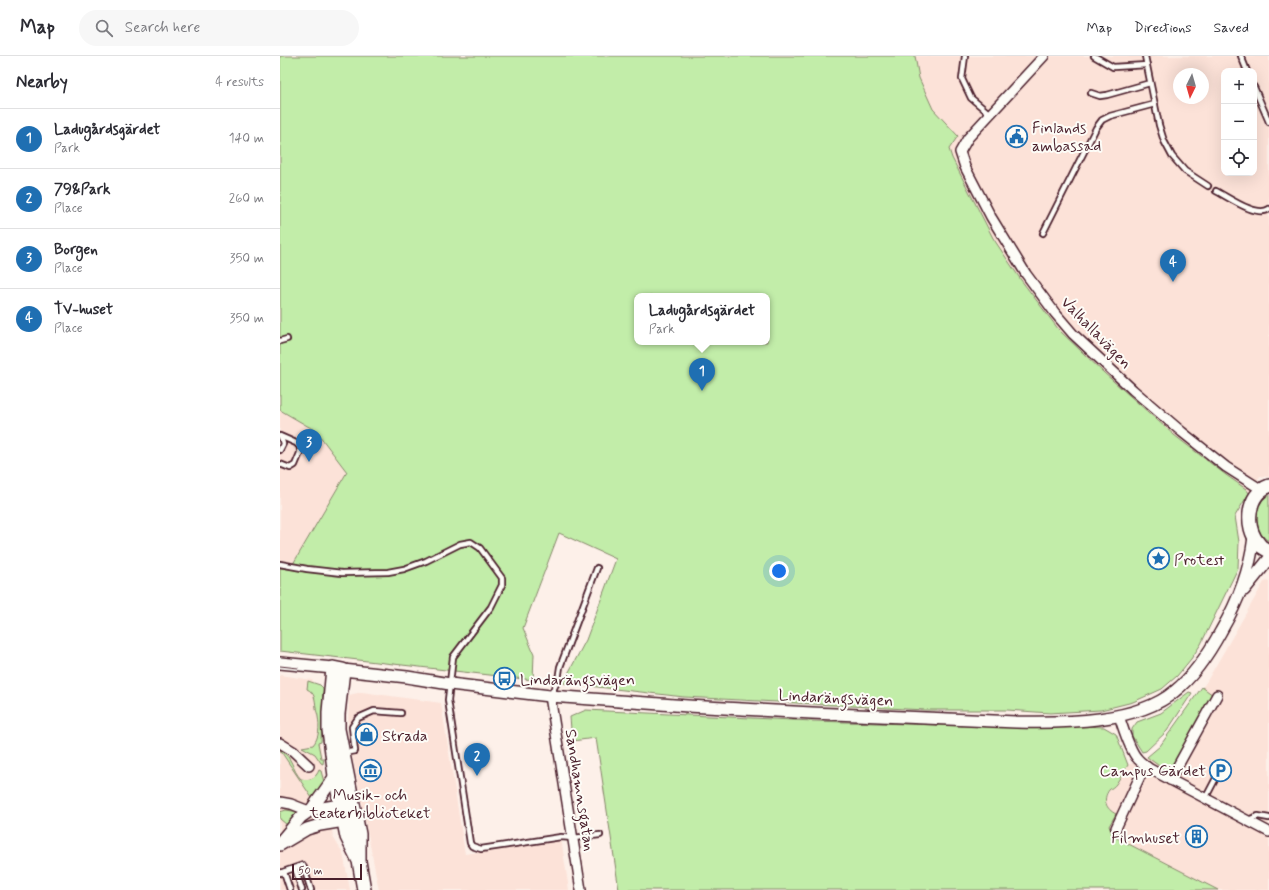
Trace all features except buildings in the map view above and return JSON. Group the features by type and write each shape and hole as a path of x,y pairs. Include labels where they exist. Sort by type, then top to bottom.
{"main road":[{"path":"1265,488 1254,500 1250,511 1250,525 1254,537 1258,543 1269,551"},
{"path":"338,669 338,729 343,754 347,804 350,820 359,834 359,861 364,890"},
{"path":"338,669 328,712 329,730 335,776 347,804"}],"street":[{"path":"990,114 1044,56"},
{"name":"Valhallavägen","path":"990,114 968,138 960,152 965,167 991,216 1026,274 1055,313 1073,334 1133,390 1182,432 1226,466 1265,488"},
{"name":"Lindarängsvägen","path":"280,663 407,677 450,684 550,696 688,706 804,713 1001,721 1071,722 1119,716 1150,706 1175,692 1193,674 1209,653 1238,596 1251,559 1254,537"},
{"name":"Lindarängsvägen","path":"1238,596 1269,559"},
{"path":"1170,780 1217,695"},
{"name":"Sandhamnsgatan","path":"550,696 580,890"},
{"path":"1119,716 1125,734 1136,757 1147,767 1269,832"},
{"path":"280,743 293,751 309,766"},
{"path":"1116,828 1142,772 1147,767"},
{"path":"310,811 335,776"},
{"path":"280,802 291,804 310,811"},
{"path":"280,842 300,817 310,811 347,804"},
{"path":"280,845 307,829 320,825 350,820"}],"lane":[{"path":"965,56 962,79 971,98 990,114"},
{"path":"1094,56 1113,67 1147,65"},
{"path":"1145,56 1164,141 1172,156 1185,171 1208,186"},
{"path":"1241,56 1246,68"},
{"path":"1091,93 1100,96 1107,95 1150,83"},
{"path":"1257,94 1269,122"},
{"path":"1043,233 1096,128 1102,120 1110,116 1155,104"},
{"path":"1216,191 1254,211 1262,212 1269,209"},
{"path":"280,341 287,339"},
{"path":"280,450 283,444 281,437"},
{"path":"280,464 290,468 295,465 300,453 300,447 296,443 281,437"},
{"path":"280,564 342,573 388,572 404,569 426,561 460,544 470,542 480,548 502,578 502,585 491,607 453,657 448,704 470,843 472,846 481,849 561,837 573,838 600,835"},
{"path":"550,696 558,680 560,667 597,568"},
{"path":"343,754 355,751 352,727 358,718 374,711 401,713"},
{"path":"1206,799 1216,778"},
{"path":"1246,821 1258,816 1269,818"},
{"path":"290,890 282,873 303,865 311,890"},
{"path":"295,868 302,890"}],"shaded area":[{"path":"915,56 1269,56 1269,477 1260,476 1249,493 1246,489 1174,435 1103,372 1059,330 1021,280 993,238 952,158 949,149 958,136 933,109 919,78"},
{"path":"280,410 316,431 347,472 290,570 280,568"},
{"path":"1269,581 1269,890 1218,890 1113,836 1109,827 1112,812 1106,805 1106,798 1111,788 1115,786 1128,765 1147,757 1160,746 1207,681 1264,582"},
{"path":"280,675 312,680 321,690 320,742 333,837 343,853 350,890 280,890"},
{"path":"362,692 441,703 465,854 559,840 562,844 569,890 379,890 348,735 349,695"}],"green space":[{"path":"280,56 915,56 919,78 933,109 958,136 949,149 952,158 993,238 1021,280 1059,330 1103,372 1174,435 1246,489 1249,493 1235,516 1239,542 1238,568 1201,644 1177,676 1162,689 1133,702 1101,710 1050,713 1007,710 925,710 684,697 563,683 586,640 616,559 559,533 523,628 534,654 533,680 280,651 280,568 290,569 347,472 316,431 280,410"},
{"path":"1269,495 1269,541 1263,537 1256,525 1256,512 1259,505"},
{"path":"308,681 320,685 323,688 321,742 318,743 321,758 324,758 323,764 315,754 302,747 313,745 317,739 319,728 314,697 312,692 307,689"},
{"path":"1202,687 1213,695 1170,774 1147,757 1160,746"},
{"path":"1189,692 1192,693 1167,731 1146,751 1142,752 1132,736 1132,729 1137,722 1161,713"},
{"path":"586,710 813,721 1033,728 1083,726 1104,727 1116,734 1128,765 1116,784 1109,790 1106,797 1106,804 1110,810 1116,814 1109,826 1113,836 1218,890 619,890 596,738 572,741 570,717"},
{"path":"280,750 288,756 295,771 301,779 307,780 312,778 319,770 321,771 324,782 317,794 312,798"},
{"path":"286,810 299,812 287,825 280,819 280,812"}],"tram line":[{"path":"280,666 298,668"}],"place":[{"name":"Finlands ambassad","path":"1017,136"},
{"name":"TV-huset","path":"1173,282"},
{"name":"Ladugårdsgärdet","path":"702,391"},
{"name":"Borgen","path":"309,462"},
{"name":"Protest","path":"1158,559"},
{"name":"Lindarängsvägen","path":"505,679"},
{"name":"Strada","path":"366,735"},
{"name":"Musik- och teaterbiblioteket","path":"370,770"},
{"name":"Campus Gärdet","path":"1221,770"},
{"name":"79&Park","path":"477,776"},
{"name":"Filmhuset","path":"1196,837"}]}
